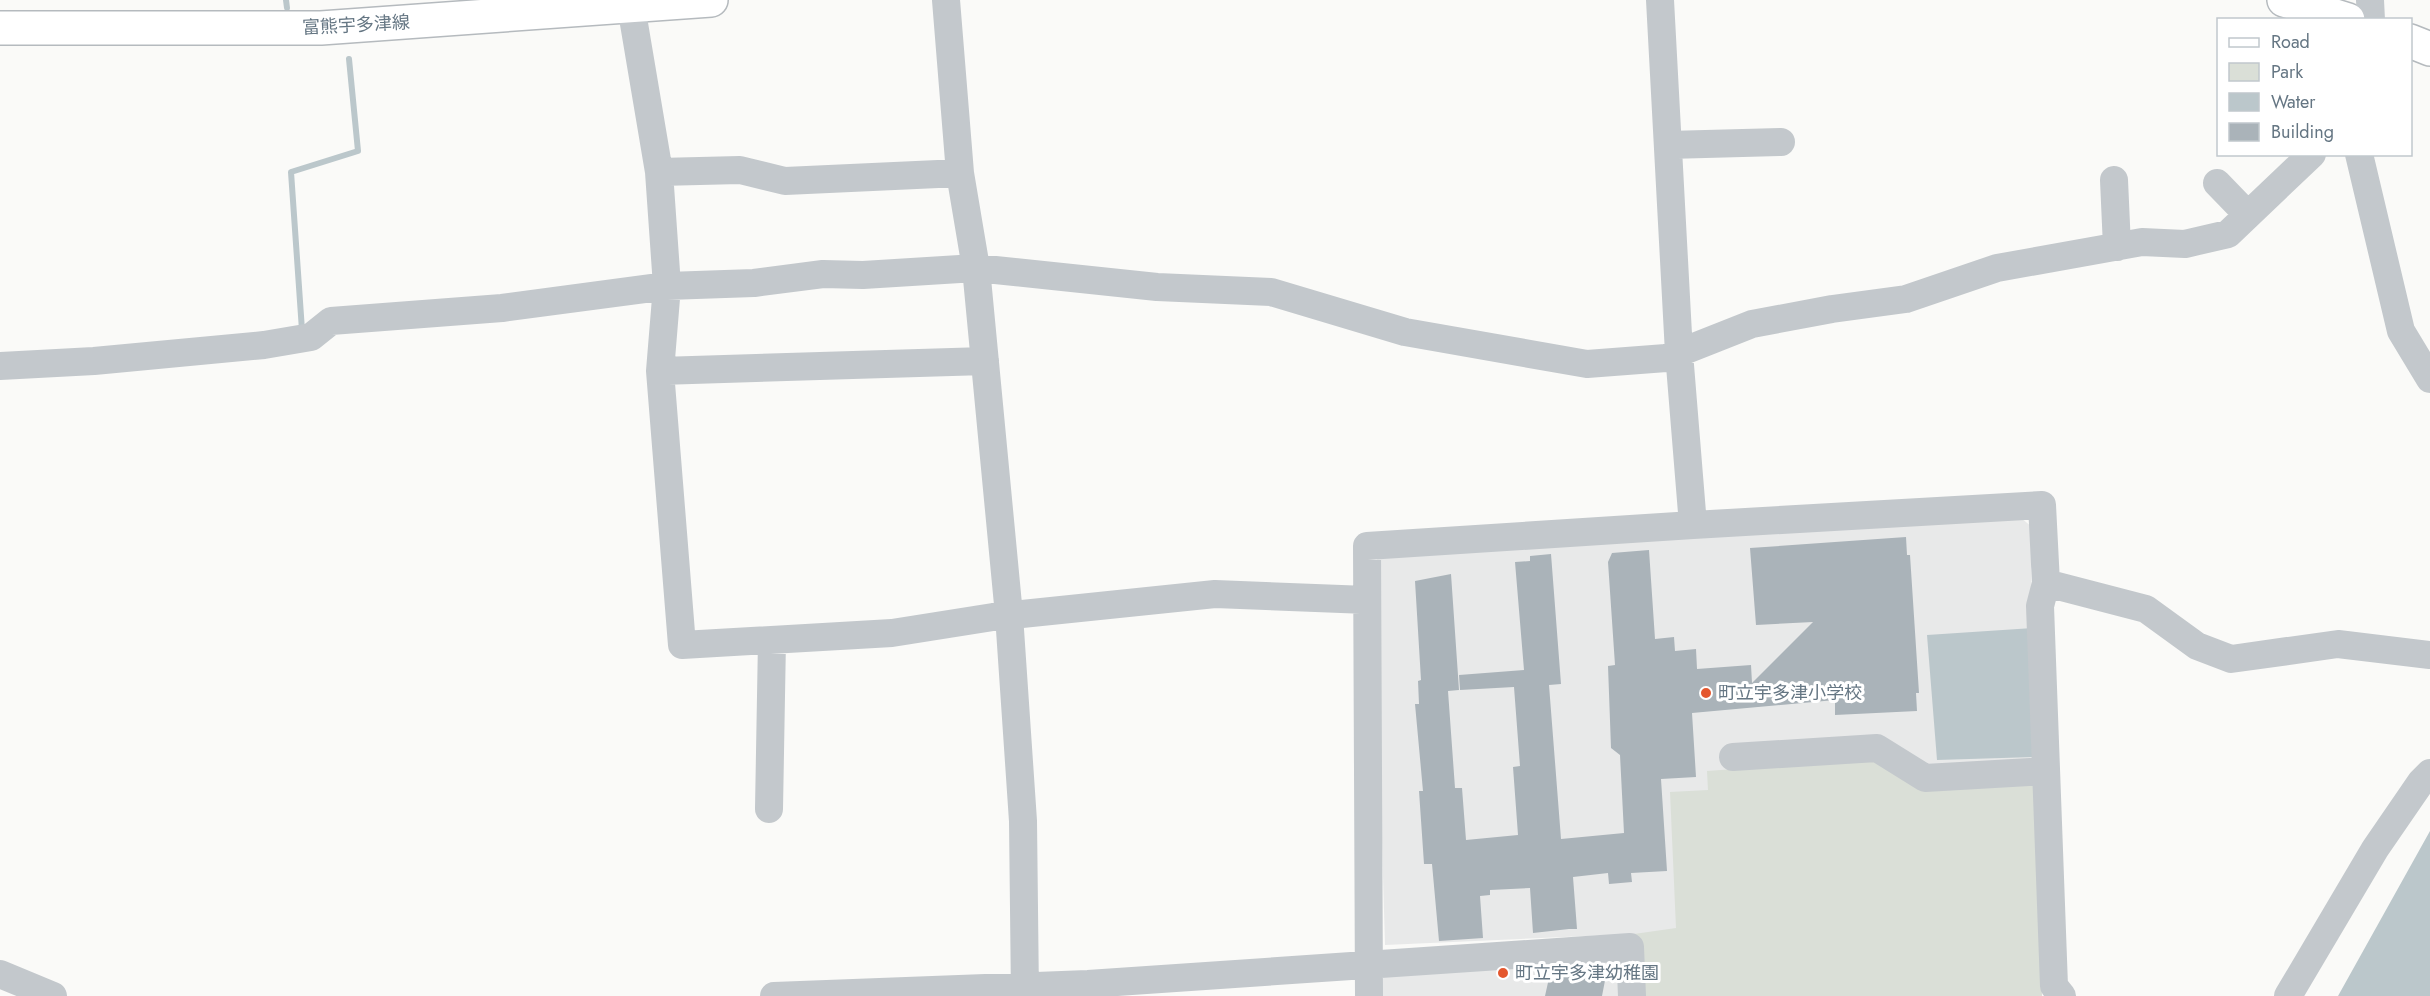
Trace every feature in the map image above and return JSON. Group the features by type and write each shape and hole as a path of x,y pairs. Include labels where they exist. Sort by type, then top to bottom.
{"main road":[{"name":"富熊宇多津線","path":"0,28 321,28 630,3 711,0"},
{"path":"2284,0 2342,18"},
{"path":"2412,42 2430,49"}],"street":[{"path":"946,0 960,174 976,268 1009,615 1023,821 1025,991"},
{"path":"1660,0 1679,353 1693,525"},
{"path":"2370,0 2371,18"},
{"path":"630,3 658,172 667,286 660,370 682,645 892,633 1009,615 1215,594 1367,600"},
{"path":"1668,145 1781,142"},
{"path":"0,366 94,361 264,345 311,337 331,321 502,308 667,286 754,283 824,274 863,275 976,268 1157,287 1271,292 1405,332 1587,364 1666,358 1752,324 1832,309 1906,299 1997,268 2142,242 2185,244 2228,234 2310,156"},
{"path":"2359,156 2401,331 2430,379"},
{"path":"658,172 740,170 785,181 960,174"},
{"path":"2114,180 2117,247"},
{"path":"2217,183 2248,215"},
{"path":"660,370 985,361"},
{"path":"1370,996 1367,546 2042,505 2046,583 2040,606 2054,986 2062,996"},
{"path":"2046,583 2146,609 2197,646 2231,659 2338,644 2430,655"},
{"path":"769,809 772,640"},
{"path":"1733,757 1877,748 1925,778 2046,771"},
{"path":"2288,996 2375,849 2421,782 2430,773"},
{"path":"774,996 1025,991 1368,964 1630,947 1632,996"},
{"path":"0,974 53,996"}],"shaded area":[{"name":"町立宇多津小学校","path":"2021,518 2032,527 2035,562 2031,568 2042,996 1633,934 1385,945 1374,564 1379,557"},
{"name":"町立宇多津幼稚園","path":"1624,954 1625,996 1377,996 1387,967"}],"green space":[{"path":"1871,759 2037,780 2042,996 1638,996 1634,934 1676,928 1670,792 1708,790 1707,771"}],"water":[{"path":"2033,628 2037,757 1937,760 1927,635"},
{"path":"2430,831 2430,996 2338,996"}],"building":[{"path":"1906,537 1907,555 1910,555 1919,693 1916,693 1917,711 1835,715 1835,700 1692,713 1696,777 1661,779 1667,871 1631,873 1632,882 1609,884 1608,873 1573,877 1577,929 1533,933 1530,888 1490,890 1490,895 1480,896 1483,938 1439,941 1432,864 1424,864 1419,791 1423,791 1415,704 1419,704 1418,681 1421,680 1415,581 1451,574 1459,690 1448,691 1455,788 1462,788 1466,840 1518,835 1513,767 1520,766 1514,687 1460,690 1459,675 1524,670 1515,562 1530,561 1530,556 1551,554 1561,684 1549,685 1561,839 1624,833 1620,755 1611,748 1608,666 1615,665 1608,562 1612,553 1649,550 1655,639 1674,637 1675,651 1696,649 1697,669 1751,665 1752,683 1813,622 1756,625 1750,548"},
{"path":"1608,965 1602,996 1545,996 1551,969 1568,968 1585,971 1586,967"}],"waterway":[{"path":"286,0 287,8"},
{"path":"302,330 291,172 358,151 349,59"}],"place":[{"name":"町立宇多津小学校","path":"1706,693"},
{"name":"町立宇多津幼稚園","path":"1503,973"}]}
